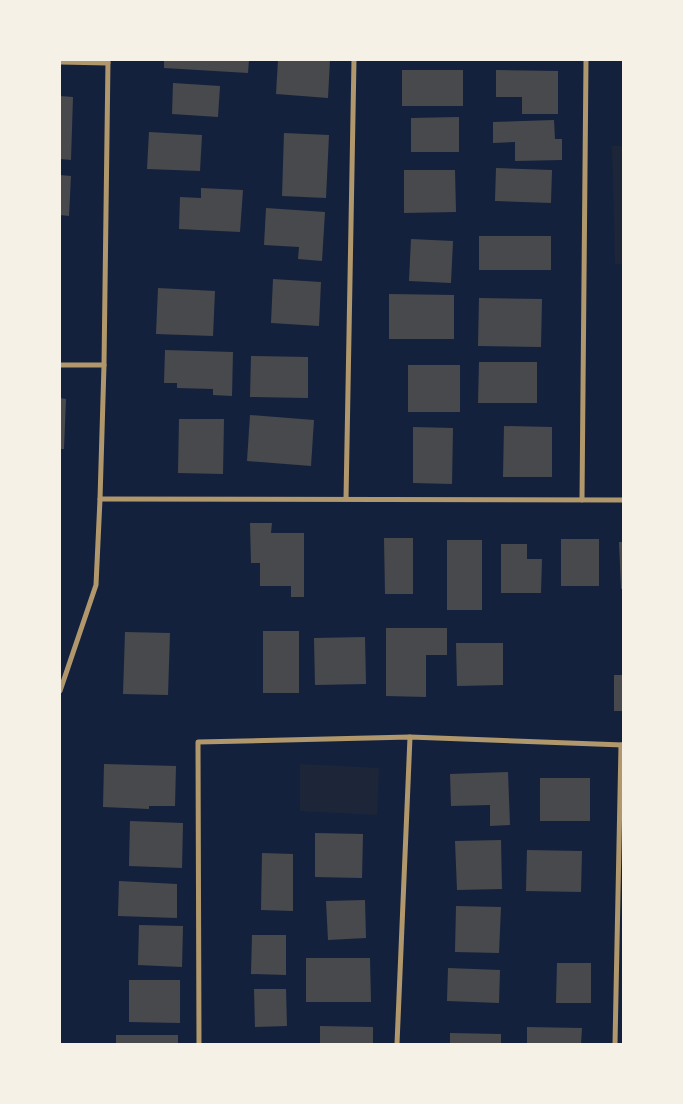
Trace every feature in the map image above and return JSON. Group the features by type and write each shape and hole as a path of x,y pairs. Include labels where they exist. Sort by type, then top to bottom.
{"street":[{"path":"346,499 354,60"},
{"path":"582,500 586,60"},
{"path":"60,62 108,61 104,365 96,585 60,691"},
{"path":"60,365 104,365"},
{"path":"100,500 623,500"},
{"path":"397,1044 410,737"},
{"path":"199,1044 198,742 410,737 622,745 615,1044"}],"shaded area":[{"path":"612,146 623,146 623,264 615,264"},
{"path":"300,764 379,768 377,815 300,811"}],"building":[{"path":"164,60 249,60 248,73 164,68"},
{"path":"278,60 330,60 328,98 276,94"},
{"path":"402,70 463,70 463,106 402,106"},
{"path":"496,70 558,71 558,114 522,114 522,97 496,97"},
{"path":"173,83 220,86 218,117 172,114"},
{"path":"60,96 73,97 71,160 60,159"},
{"path":"459,117 459,152 411,152 411,118"},
{"path":"554,120 555,139 562,139 562,160 515,161 515,142 493,143 493,122"},
{"path":"149,132 202,135 200,171 147,169"},
{"path":"284,133 329,135 326,198 282,196"},
{"path":"496,168 552,170 551,203 495,201"},
{"path":"404,170 455,170 456,212 404,213"},
{"path":"60,175 71,176 69,216 60,215"},
{"path":"201,188 243,190 240,232 179,229 180,197 201,198"},
{"path":"266,208 325,212 322,261 298,259 299,247 264,245"},
{"path":"479,236 551,236 551,270 479,270"},
{"path":"411,239 453,241 451,283 409,281"},
{"path":"273,279 321,282 319,326 271,323"},
{"path":"158,288 215,291 213,336 156,334"},
{"path":"389,294 454,295 454,339 389,339"},
{"path":"479,298 542,299 541,347 478,346"},
{"path":"165,350 233,352 232,396 213,395 213,389 177,388 177,383 164,383"},
{"path":"251,356 308,357 308,398 250,397"},
{"path":"479,362 537,362 537,403 478,403"},
{"path":"408,365 460,365 460,412 408,412"},
{"path":"60,398 66,399 64,449 60,449"},
{"path":"250,415 314,420 311,466 247,461"},
{"path":"179,419 224,419 223,474 178,473"},
{"path":"504,426 552,427 552,477 503,477"},
{"path":"413,427 453,428 452,484 413,483"},
{"path":"250,523 272,523 271,533 304,533 304,597 291,597 291,586 260,586 260,563 251,563"},
{"path":"384,538 413,538 413,594 385,594"},
{"path":"561,539 599,539 599,586 561,586"},
{"path":"447,540 482,540 482,610 447,610"},
{"path":"619,542 623,542 623,589 621,589"},
{"path":"501,544 527,544 527,559 542,559 541,593 501,593"},
{"path":"386,628 447,628 447,655 426,655 426,697 386,696"},
{"path":"263,631 299,631 299,693 263,693"},
{"path":"125,632 170,633 168,695 123,694"},
{"path":"365,637 366,684 315,685 314,638"},
{"path":"456,643 503,643 503,685 457,686"},
{"path":"614,675 623,675 623,711 614,711"},
{"path":"104,764 176,766 175,806 149,806 149,809 103,807"},
{"path":"508,772 510,825 490,826 490,805 451,806 450,774"},
{"path":"540,778 590,778 590,821 540,821"},
{"path":"130,821 183,823 182,868 129,866"},
{"path":"315,833 363,834 362,878 315,877"},
{"path":"501,840 502,889 457,890 455,841"},
{"path":"527,850 582,851 581,892 526,891"},
{"path":"262,853 293,854 293,911 261,910"},
{"path":"119,881 177,884 177,918 118,916"},
{"path":"365,900 366,938 328,940 326,901"},
{"path":"456,906 501,907 499,953 455,952"},
{"path":"139,925 183,926 182,967 138,965"},
{"path":"252,935 286,935 286,975 251,974"},
{"path":"306,958 370,958 371,1002 306,1002"},
{"path":"557,963 591,963 591,1003 556,1003"},
{"path":"448,968 500,970 499,1003 447,1001"},
{"path":"129,980 180,980 180,1023 129,1022"},
{"path":"254,989 286,989 287,1026 255,1027"},
{"path":"320,1026 373,1027 373,1044 320,1044"},
{"path":"527,1027 582,1028 581,1044 527,1044"},
{"path":"450,1033 501,1034 501,1044 450,1044"},
{"path":"116,1035 178,1035 178,1044 116,1044"}]}
